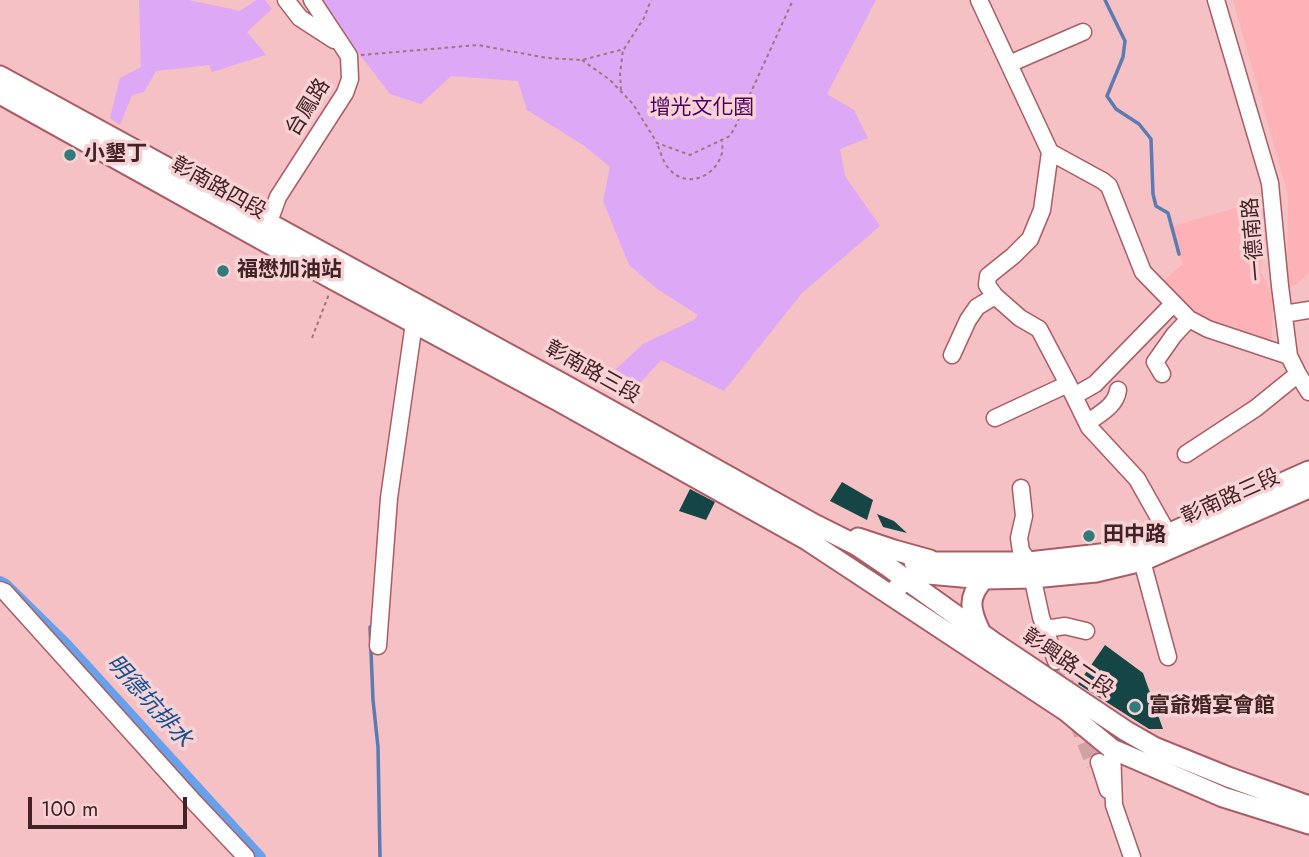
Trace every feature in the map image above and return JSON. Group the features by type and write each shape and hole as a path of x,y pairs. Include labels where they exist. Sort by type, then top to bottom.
{"main road":[{"name":"彰南路四段","path":"0,76 263,230 334,280 414,323"},
{"name":"彰南路四段","path":"0,94 263,230"},
{"name":"彰南路三段","path":"263,230 567,386 856,545 897,574 917,573 984,579 1118,552 1168,534 1309,471"},
{"name":"彰南路三段","path":"414,323 807,540 890,596"},
{"name":"彰南路三段","path":"897,574 915,562 1096,572 1142,561 1309,488"},
{"path":"814,524 937,562"},
{"path":"890,596 897,574"},
{"name":"彰興路二段","path":"897,574 1126,732 1154,747 1228,777 1309,806"},
{"path":"980,631 971,612 974,590 984,579"},
{"name":"彰興路二段","path":"890,596 1066,711 1101,759 1309,824"}],"street":[{"path":"286,0 299,18 346,51"},
{"path":"312,0 346,51"},
{"path":"979,0 1050,152 1042,210 1030,239 988,276 987,285 995,296 1020,318 1039,329 1087,423 1137,478 1168,534"},
{"name":"一德南路","path":"1216,0 1270,183 1289,356 1309,392"},
{"path":"1009,64 1083,32"},
{"name":"台鳳路","path":"263,230 278,197 345,93 350,79 346,51"},
{"path":"1050,152 1109,186 1143,272 1189,319 1208,329 1289,356"},
{"path":"952,355 977,307 995,296"},
{"path":"995,418 1095,384 1172,304"},
{"path":"1284,314 1309,310"},
{"path":"1162,373 1155,362 1189,319"},
{"path":"378,646 389,498 414,323"},
{"path":"1186,454 1256,408 1298,374"},
{"path":"1087,423 1108,407 1117,396 1118,390"},
{"path":"1021,488 1024,516 1019,538 1021,551 1031,570 1054,661"},
{"path":"1142,561 1168,657"},
{"path":"0,590 14,602 246,857"},
{"path":"1044,627 1065,626 1086,631"},
{"path":"1101,759 1114,805"},
{"path":"1101,759 1132,857"}],"path":[{"path":"621,91 620,74 624,49 644,18 651,0"},
{"path":"657,144 690,155 730,136 793,0"},
{"path":"346,51 478,45 547,58 582,60 624,49"},
{"path":"582,60 610,80 633,104 657,144 668,169 693,181 701,178 715,166 722,154 723,140"},
{"path":"312,338 334,280"}],"shaded area":[{"path":"1233,0 1309,0 1309,274 1295,285 1287,286 1288,195"},
{"path":"1256,202 1270,230 1260,270 1274,298 1271,343 1198,321 1161,283 1183,264 1170,227"}],"green space":[{"path":"139,0 189,0 240,11 256,0 265,0 272,9 247,32 266,55 212,72 209,65 156,71 144,92 132,95 120,125 110,118 120,78 141,67"},
{"name":"增光文化園","path":"320,0 876,0 827,94 854,110 868,138 840,149 845,176 880,226 802,293 724,391 661,360 628,396 602,382 643,344 694,320 698,315 656,288 629,265 603,201 610,167 583,145 527,110 518,81 451,76 421,104 390,94"}],"building":[{"path":"842,482 873,500 867,520 830,501"},
{"path":"690,489 715,502 706,520 679,511"},
{"path":"877,514 894,521 907,533 883,527"},
{"name":"富爺婚宴會館","path":"1105,645 1143,673 1163,729 1149,729 1078,684"}],"waterway":[{"path":"1105,0 1125,41 1123,57 1107,96 1116,109 1139,124 1151,139 1153,194 1156,206 1168,213 1179,254"},
{"name":"明德坑排水","path":"0,581 67,644 261,857"},
{"path":"370,627 378,747 380,857"}],"tunnel":[{"path":"1056,661 1071,696"},
{"path":"1076,720 1094,765"}],"place":[{"name":"小墾丁","path":"70,155"},
{"name":"福懋加油站","path":"223,271"},
{"name":"田中路","path":"1089,536"},
{"name":"富爺婚宴會館","path":"1135,707"}]}
